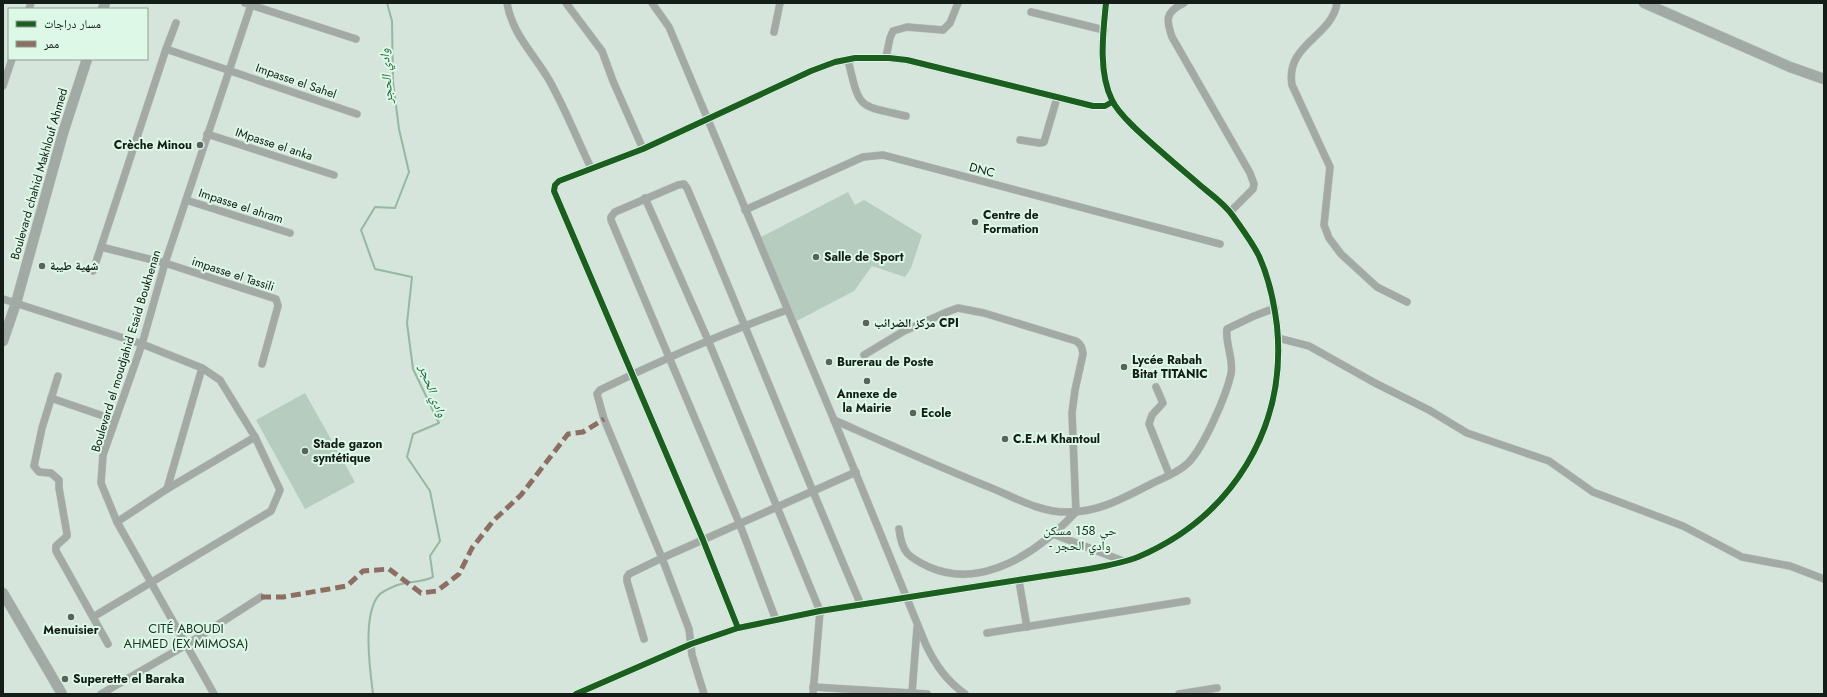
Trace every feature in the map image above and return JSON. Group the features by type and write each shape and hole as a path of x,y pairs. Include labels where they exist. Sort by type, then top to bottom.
{"main road":[{"path":"1644,3 1790,67 1824,79"},
{"name":"Boulevard chahid Makhlouf Ahmed","path":"3,341 16,303 63,133 87,60"},
{"path":"3,593 62,694"}],"street":[{"path":"507,3 514,26 527,50 549,80 591,168"},
{"path":"566,3 588,30 602,52 643,149"},
{"path":"652,3 669,27 706,119 856,472 917,626 938,668 954,686 965,694"},
{"path":"774,32 780,3"},
{"path":"886,57 893,31 907,27 943,30 950,23 958,3"},
{"path":"576,694 691,644 738,628 820,610 1019,581 1101,567 1137,557 1163,545 1185,530 1221,499 1247,464 1258,444 1271,409 1278,367 1278,338 1275,308 1266,275 1258,256 1230,212 1147,140 1112,102 1106,84 1104,30 1106,3"},
{"path":"1184,3 1174,8 1168,17 1168,25 1172,37 1250,173 1254,184 1252,191 1230,212"},
{"path":"1337,3 1332,17 1298,55 1291,69 1290,76 1292,85 1330,167 1324,218 1325,231 1341,254 1369,280 1382,291 1407,302"},
{"path":"250,4 356,39"},
{"name":"Boulevard el moudjahid Esaid Boukhenan","path":"214,694 117,522 101,483 103,455 142,344 164,264 250,4"},
{"path":"1031,12 1104,30"},
{"path":"93,272 166,49 176,23"},
{"name":"Impasse el Sahel","path":"166,49 357,114"},
{"path":"738,628 703,540 631,374 554,189 555,185 559,181 643,149 811,71 848,60 886,57 907,60 1093,106 1105,106 1112,102"},
{"path":"3,86 12,60"},
{"path":"848,60 856,92 864,104 870,108 906,116"},
{"path":"1020,140 1040,143 1044,141 1058,98"},
{"name":"IMpasse el anka","path":"207,134 334,175"},
{"name":"DNC","path":"745,210 863,157 883,155 1220,244"},
{"path":"776,620 740,525 611,220 611,217 615,212 678,184 684,184 686,186 746,325 812,492 860,605"},
{"path":"645,198 708,340 820,610 813,691 927,694"},
{"name":"Impasse el ahram","path":"186,200 290,233"},
{"path":"101,247 164,264"},
{"name":"impasse el Tassili","path":"164,264 276,298 278,306 262,364"},
{"path":"3,298 142,344 202,368 220,380 255,437 280,490 271,511 93,617"},
{"path":"864,355 904,331 947,312 961,308 984,313 1079,343 1082,346 1083,354 1075,390 1072,413 1076,512 1054,534 1020,558 1002,566 980,572 961,574 941,571 912,558 904,550 899,529"},
{"path":"834,420 948,470 1031,504 1050,510 1076,512 1097,509 1111,504 1184,466 1196,453 1222,399 1231,372 1231,357 1227,334 1228,328 1275,308"},
{"path":"704,694 692,655 689,629 662,558 604,419 598,397 600,390 669,356 787,310"},
{"path":"1278,338 1309,346 1375,383 1429,410 1467,433 1549,461 1593,492 1683,526 1742,557 1790,566 1824,578"},
{"path":"167,489 202,368"},
{"path":"58,376 34,466 39,472 53,474 59,480 67,536 56,546 56,551 108,644"},
{"path":"1156,387 1163,403 1152,415 1149,424 1169,474"},
{"path":"51,398 115,420"},
{"path":"117,522 167,489 255,437"},
{"path":"644,639 627,577 632,572 856,472"},
{"path":"1054,534 1123,561"},
{"path":"1019,581 1027,627"},
{"path":"101,694 186,645 261,597"},
{"path":"987,633 1186,601"},
{"path":"912,693 917,626"},
{"path":"1179,694 1217,688"}],"green space":[{"name":"Salle de Sport","path":"848,192 855,205 864,200 922,235 911,268 905,277 872,266 854,291 793,323 757,239"},
{"name":"Stade gazon syntétique","path":"305,393 355,482 305,509 256,420"}],"waterway":[{"name":"وادي الحجر","path":"373,694 368,643 370,615 374,604 379,595 384,591 400,584 433,577 430,556 440,541 430,491 407,457 413,434 439,423 413,369 407,323 412,277 375,269 361,230 375,207 395,208 409,172 399,129 393,82 392,21 387,3"}],"marked path":[{"path":"261,597 283,597 347,586 363,571 389,569 421,593 437,591 459,574 472,548 494,520 521,495 568,434 583,432 604,419"}],"cycle path":[{"path":"576,694 691,644 738,628 820,611 1089,569 1126,561 1138,557 1171,540 1201,518 1226,493 1246,465 1262,433 1273,400 1278,364 1277,326 1271,290 1259,256 1230,212 1143,135 1122,115 1114,104 1108,89 1103,65 1103,39 1106,3"},
{"path":"738,628 703,540 554,191 555,185 559,181 643,149 811,71 835,62 855,58 889,58 907,60 1093,106 1105,106 1112,102"}],"place":[{"name":"Crèche Minou","path":"200,145"},
{"name":"Centre de Formation","path":"975,222"},
{"name":"Salle de Sport","path":"816,257"},
{"name":"شهية طيبة","path":"42,266"},
{"name":"مركز الضرائب CPI","path":"866,323"},
{"name":"Burerau de Poste","path":"829,362"},
{"name":"Lycée Rabah Bitat TITANIC","path":"1124,367"},
{"name":"Annexe de la Mairie","path":"867,381"},
{"name":"Ecole","path":"913,413"},
{"name":"C.E.M Khantoul","path":"1005,439"},
{"name":"Stade gazon syntétique","path":"305,451"},
{"name":"Menuisier","path":"71,617"},
{"name":"Superette el Baraka","path":"65,679"}],"district":[{"name":"حي 158 مسكن - وادي الحجر","path":"1080,538"},
{"name":"CITÉ ABOUDI AHMED (EX MIMOSA)","path":"186,636"}]}
